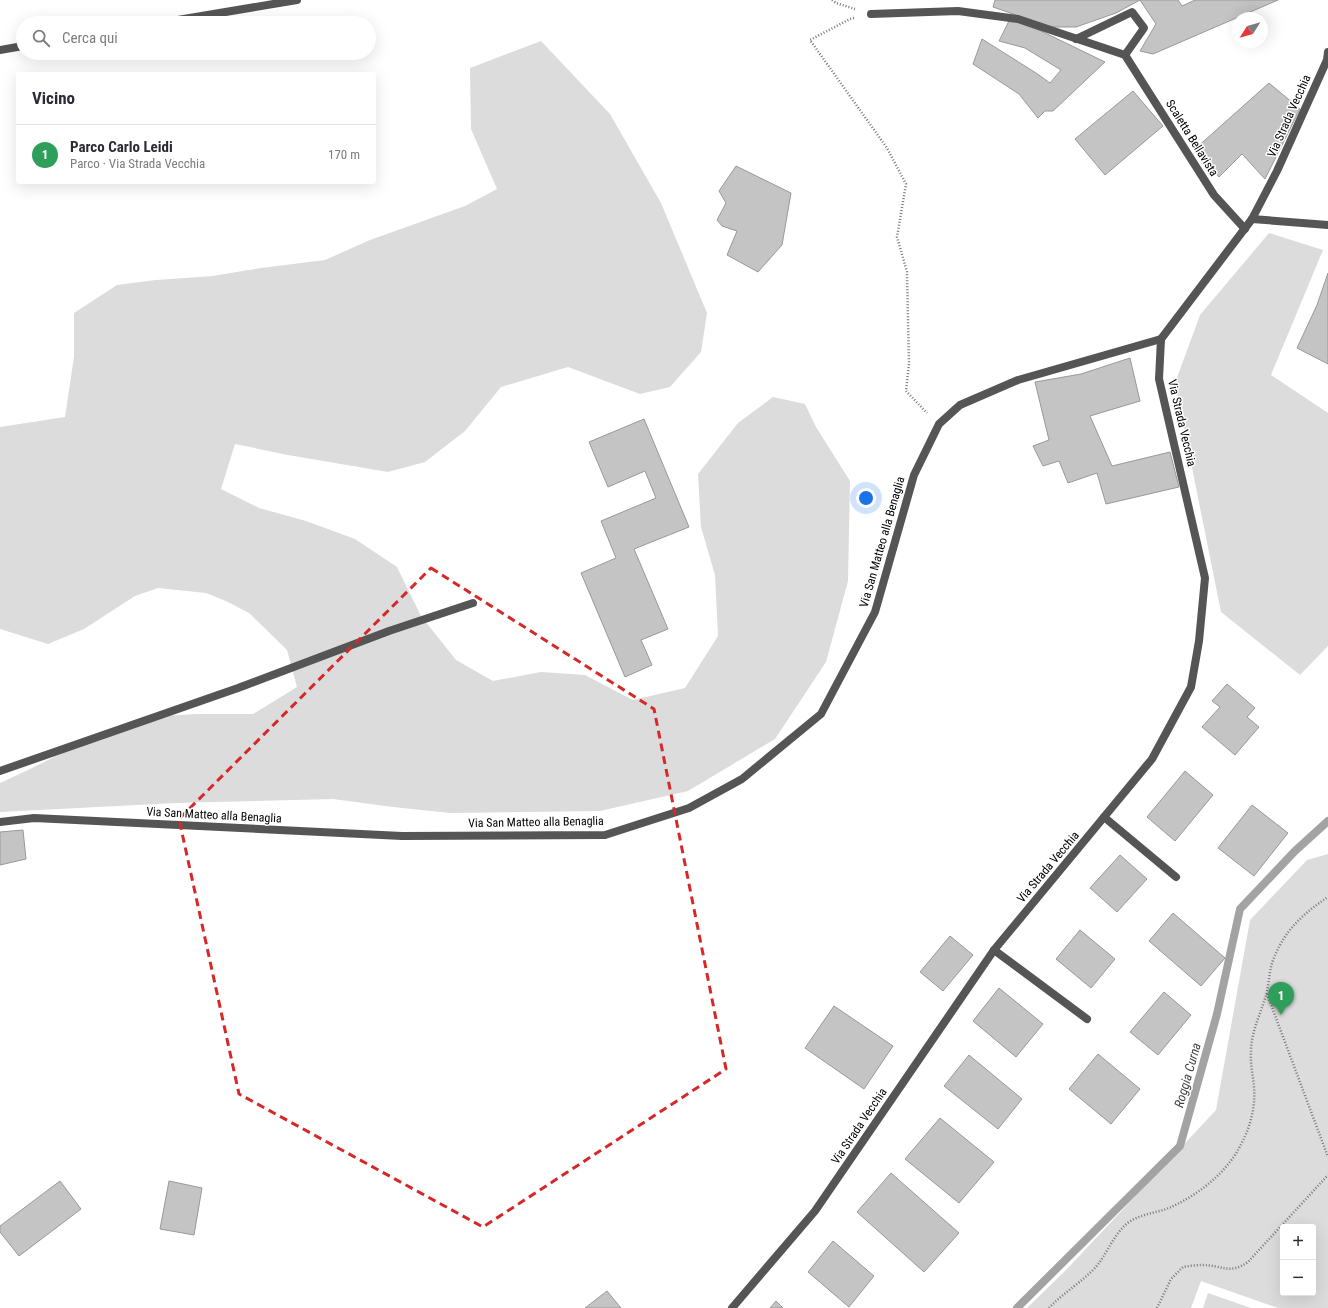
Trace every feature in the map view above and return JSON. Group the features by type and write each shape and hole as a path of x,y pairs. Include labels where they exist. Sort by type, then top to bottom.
{"street":[{"path":"202,16 298,0"},
{"path":"871,14 958,11 1018,19 1076,39 1125,55 1144,28 1132,12 1076,39"},
{"path":"0,50 16,47"},
{"name":"Via Strada Vecchia","path":"732,1308 815,1211 994,950 1152,759 1191,687 1199,641 1205,578 1159,379 1161,340 1252,219 1277,171 1327,60 1328,52"},
{"name":"Scaletta Bellavista","path":"1125,55 1214,195 1245,229"},
{"path":"1252,219 1328,225"},
{"name":"Via San Matteo alla Benaglia","path":"0,822 34,818 402,836 605,835 689,808 742,779 821,714 875,612 914,475 939,424 960,405 1018,380 1161,340"},
{"path":"0,771 473,603"},
{"path":"1104,817 1176,877"},
{"path":"994,950 1087,1019"}],"path":[{"path":"832,0 836,4 871,14"},
{"path":"871,14 850,19 810,40 887,148 906,184 897,237 907,272 909,364 906,391 939,424"},
{"path":"1049,1308 1093,1270 1118,1232 1130,1222 1141,1216 1169,1207 1211,1182 1223,1171 1238,1151 1248,1131 1254,1106 1254,1087 1250,1065 1251,1048 1267,994 1272,963 1288,931 1299,919 1328,897"},
{"path":"1267,994 1328,1157"},
{"path":"1157,1308 1171,1279 1183,1267 1202,1265 1233,1269 1239,1268 1248,1262 1328,1175"}],"highlighted area":[{"path":"431,568 654,709 726,1069 483,1227 239,1094 179,819"}],"shaded area":[{"path":"541,41 610,114 661,203 707,313 701,352 670,387 640,394 568,367 501,387 465,431 425,462 388,472 288,455 235,444 221,489 259,508 306,521 355,539 397,567 421,616 456,660 493,681 541,672 585,675 633,700 685,688 718,636 715,575 701,527 698,474 738,423 773,397 805,404 816,427 850,481 848,581 826,662 775,739 688,791 600,811 450,813 333,799 176,803 0,812 0,783 78,745 145,717 196,714 253,714 297,687 287,650 249,613 206,593 158,588 135,596 84,629 48,644 0,629 0,427 65,417 74,357 74,313 117,285 156,280 213,276 325,260 370,240 465,206 497,189 471,129 470,68"},
{"path":"1269,233 1323,250 1271,375 1328,413 1328,646 1300,675 1221,612 1175,383 1200,315"},
{"path":"1328,854 1328,1308 1278,1308 1201,1281 1191,1308 1027,1308 1068,1268 1216,1110 1250,920 1307,860"},
{"path":"1208,1293 1251,1308 1203,1308"}],"building":[{"path":"995,0 1140,0 1116,13 1076,27 1050,27 993,7"},
{"path":"1140,0 1178,0 1182,6 1195,0 1278,0 1250,12 1232,12 1232,20 1153,54 1140,51 1156,24"},
{"path":"1010,19 1041,31 1105,62 1053,111 1045,111 1038,118 1019,94 973,64 982,39 1050,83 1061,70 1025,48 999,41"},
{"path":"1269,83 1300,109 1265,179 1242,154 1219,177 1195,149"},
{"path":"1133,91 1163,126 1105,175 1075,139"},
{"path":"736,166 791,193 782,245 758,272 727,255 737,231 722,226 717,220 726,203 719,191"},
{"path":"1328,273 1328,364 1297,348 1317,305"},
{"path":"1130,358 1140,401 1090,416 1112,466 1170,452 1179,487 1106,504 1097,473 1068,483 1059,461 1043,466 1033,446 1049,440 1035,382 1081,374"},
{"path":"644,419 689,527 634,549 668,629 641,640 652,665 625,677 581,573 616,558 601,521 656,498 645,471 608,487 589,442"},
{"path":"1227,684 1255,708 1247,717 1259,727 1235,755 1202,727 1220,707 1212,701"},
{"path":"1185,771 1213,795 1175,841 1147,817"},
{"path":"1252,805 1288,833 1254,876 1218,848"},
{"path":"23,830 26,859 0,865 0,832"},
{"path":"1120,855 1147,879 1117,912 1090,888"},
{"path":"1173,913 1225,958 1201,986 1149,941"},
{"path":"1080,930 1115,959 1091,988 1056,959"},
{"path":"950,936 973,955 943,991 920,972"},
{"path":"999,988 1043,1024 1016,1057 973,1021"},
{"path":"1164,992 1191,1015 1158,1055 1130,1032"},
{"path":"834,1006 893,1046 864,1089 805,1048"},
{"path":"1098,1054 1140,1089 1111,1124 1069,1089"},
{"path":"969,1055 1022,1099 998,1129 944,1086"},
{"path":"940,1118 994,1162 959,1203 905,1159"},
{"path":"891,1173 959,1233 924,1272 857,1212"},
{"path":"60,1181 81,1209 19,1256 0,1232 0,1226"},
{"path":"169,1181 202,1188 194,1235 160,1229"},
{"path":"833,1241 874,1276 849,1307 808,1272"},
{"path":"607,1291 621,1308 585,1308"},
{"path":"776,1301 783,1308 770,1308"}],"waterway":[{"name":"Roggia Curna","path":"1017,1308 1180,1146 1217,1014 1240,909 1295,851 1328,821"}],"place":[{"name":"Parco Carlo Leidi","path":"1281,1015"}]}
